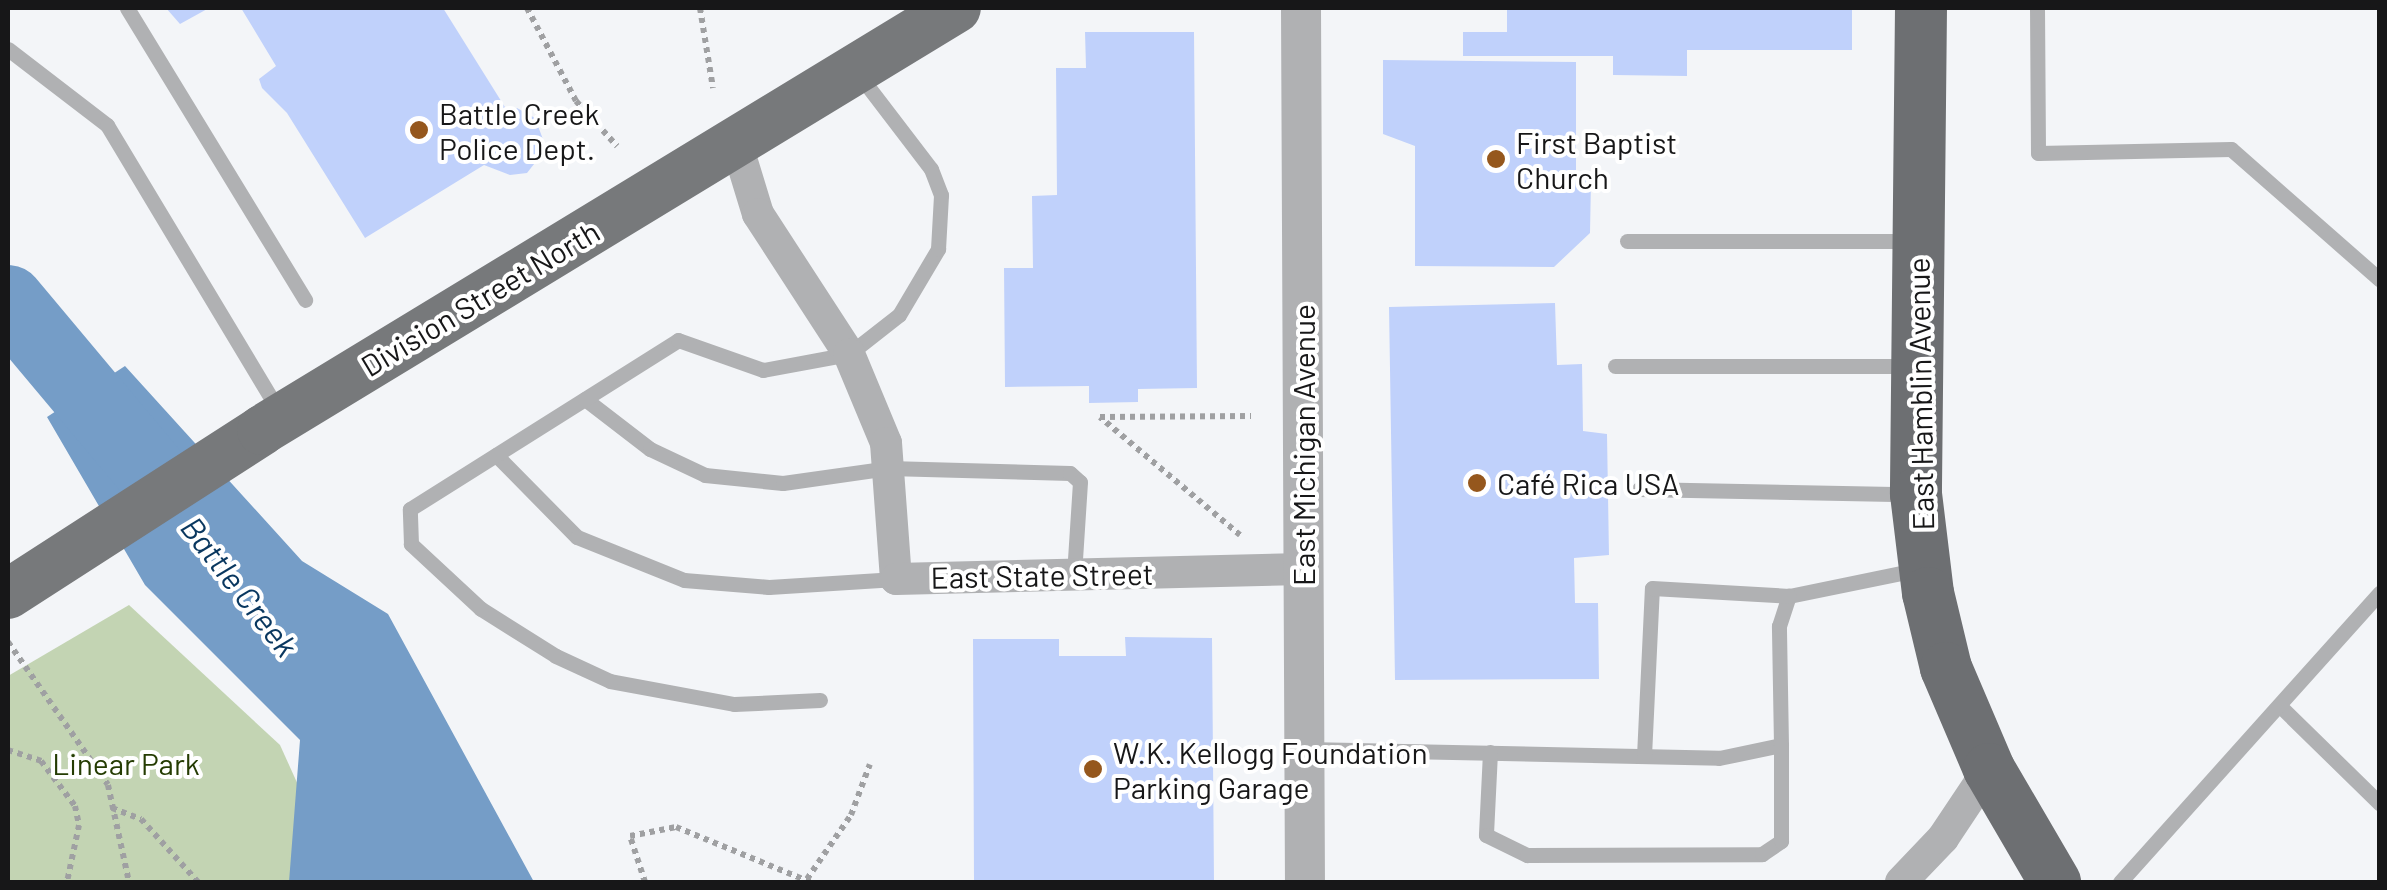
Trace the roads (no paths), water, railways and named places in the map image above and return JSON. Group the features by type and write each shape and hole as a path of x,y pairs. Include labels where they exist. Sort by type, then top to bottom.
{"highway":[{"name":"East Hamblin Avenue","path":"1922,8 1916,494 1925,568 1946,668 1989,768 2054,882"}],"main road":[{"name":"Division Street North","path":"8,594 272,424 956,8"}],"street":[{"name":"East Michigan Avenue","path":"1302,8 1304,882"},
{"name":"East State Street","path":"736,142 758,214 849,354 886,443 896,579 1303,569"},
{"path":"1901,882 1942,838 1989,768"}],"lane":[{"path":"127,8 305,300"},
{"path":"2036,8 2038,153 2231,149 2380,280"},
{"path":"8,49 107,125 272,424"},
{"path":"820,700 734,704 610,680 481,609 411,544 410,508 678,340 762,370 849,354 913,298 938,248 944,220 931,169 855,69"},
{"path":"1627,241 1919,241"},
{"path":"1615,366 1918,366"},
{"path":"585,398 650,449 705,476 784,483 888,468 1070,473 1080,482 1074,574"},
{"path":"496,454 578,537 684,580 769,587 896,579"},
{"path":"1639,488 1916,494"},
{"path":"1644,756 1652,588 1788,596 1925,568"},
{"path":"2120,882 2380,592"},
{"path":"1490,752 1486,835 1527,855 1762,854 1781,841 1779,626 1788,596"},
{"path":"2280,706 2380,804"},
{"path":"1304,749 1719,758 1782,744"}],"water":[{"path":"125,366 302,561 388,614 534,882 289,882 300,740 145,585 47,417"}],"waterway":[{"name":"Battle Creek","path":"8,301 150,470"}],"place":[{"name":"Battle Creek Police Dept.","path":"419,130"},
{"name":"First Baptist Church","path":"1496,159"},
{"name":"Café Rica USA","path":"1477,483"},
{"name":"W.K. Kellogg Foundation Parking Garage","path":"1093,769"}],"park label":[{"name":"Linear Park","path":"126,763"}]}
